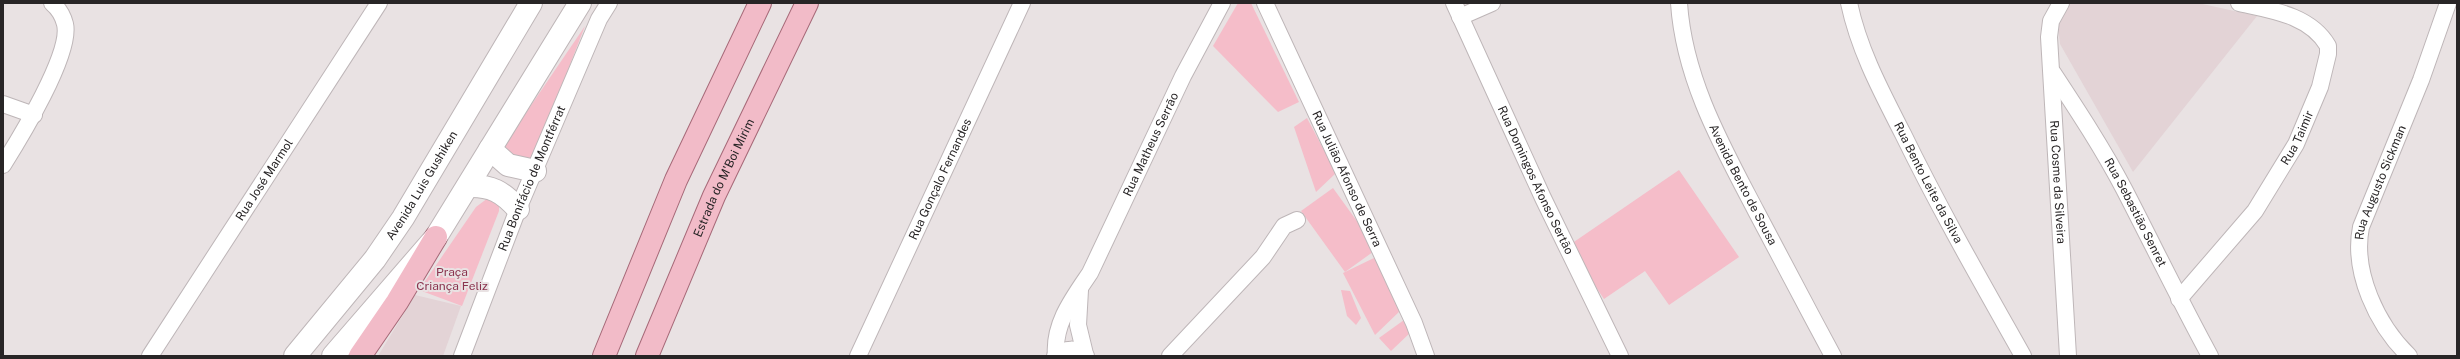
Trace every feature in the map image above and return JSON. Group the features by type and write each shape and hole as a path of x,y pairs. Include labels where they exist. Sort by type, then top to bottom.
{"main road":[{"name":"Avenida Luis Gushiken","path":"295,356 375,259 403,218 531,3"},
{"path":"360,356 397,302 580,3"},
{"path":"604,356 670,194 760,3"},
{"name":"Estrada do M'Boi Mirim","path":"647,356 714,196 808,3"},
{"path":"490,149 508,165 535,171"},
{"path":"468,186 482,186 494,189 505,195 518,209"},
{"path":"333,356 436,237"}],"street":[{"path":"3,165 34,115 64,46 65,24 58,9 52,3"},
{"name":"Rua José Marmol","path":"150,356 379,3"},
{"name":"Rua Bonifácio de Montférrat","path":"462,356 518,209 599,19 609,3"},
{"name":"Rua Gonçalo Fernandes","path":"858,356 1022,3"},
{"name":"Rua Matheus Serrão","path":"1055,356 1055,343 1058,330 1072,296 1090,273 1183,76 1222,3"},
{"name":"Rua Julião Afonso de Serra","path":"1265,3 1414,323 1426,356"},
{"path":"1457,10 1492,3"},
{"name":"Avenida Bento de Sousa","path":"1680,3 1687,55 1695,84 1730,160 1833,356"},
{"name":"Rua Bento Leite da Silva","path":"1849,3 1854,28 1866,59 1940,210 2023,356"},
{"name":"Rua Taimir","path":"2179,299 2255,211 2276,178 2296,144 2310,113 2327,60 2328,46 2315,28 2297,18 2239,3"},
{"name":"Rua Augusto Sickman","path":"2408,356 2381,322 2359,262 2357,244 2361,227 2421,80 2448,3"},
{"name":"Rua Cosme da Silveira","path":"2059,6 2051,21 2049,37 2053,73 2068,356"},
{"name":"Rua Domingos Afonso Sertão","path":"1457,10 1543,198 1620,356"},
{"name":"Rua Sebastião Senret","path":"2053,73 2086,123 2123,188 2179,299 2210,356"},
{"path":"3,104 34,115"},
{"path":"1170,356 1263,257 1284,226 1297,220"},
{"name":"Rua Matheus Serrão","path":"1081,286 1078,305 1078,325 1086,355"},
{"path":"1055,356 1070,349 1086,355"}],"shaded area":[{"path":"2065,3 2198,3 2257,16 2133,172 2060,44 2058,26"},
{"path":"415,295 461,306 443,356 378,356"}],"green space":[{"path":"1238,3 1251,3 1299,102 1278,112 1213,46"},
{"path":"585,26 533,160 517,157 502,148"},
{"path":"1307,118 1336,173 1316,192 1294,127"},
{"path":"1679,170 1739,257 1669,305 1645,271 1604,299 1568,246"},
{"path":"1333,188 1377,249 1345,272 1301,211"},
{"name":"Praça Criança Feliz","path":"488,198 499,204 499,211 462,306 419,290 476,207"},
{"path":"1376,257 1402,309 1375,335 1343,273"},
{"path":"1341,290 1350,291 1361,318 1356,325 1347,316"},
{"path":"1404,320 1412,331 1391,351 1379,338"}]}
